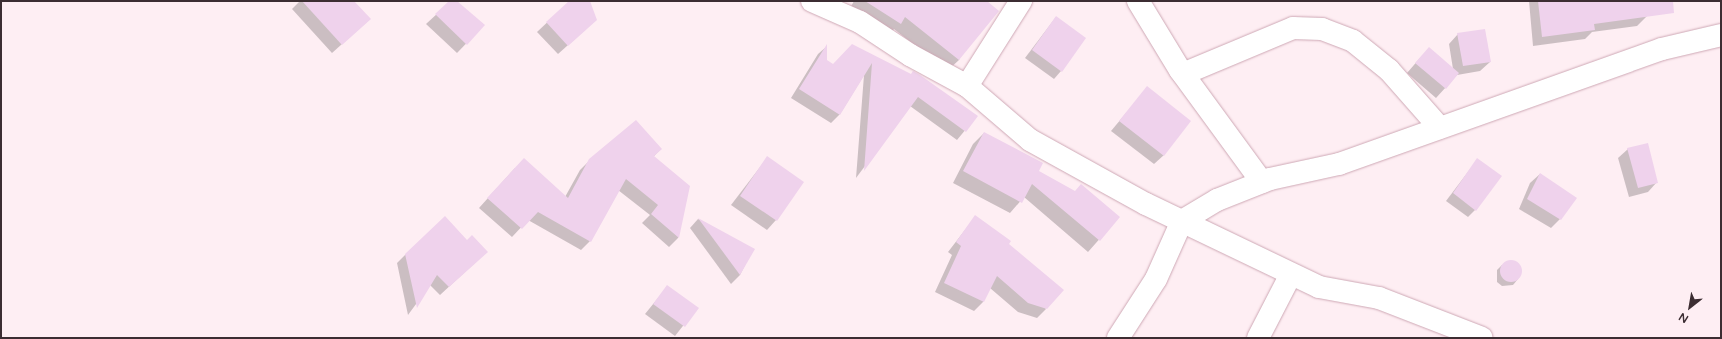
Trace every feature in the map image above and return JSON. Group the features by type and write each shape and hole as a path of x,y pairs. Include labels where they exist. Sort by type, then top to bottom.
{"street":[{"path":"812,1 860,22 910,55 967,86 1030,140 1100,180 1319,287 1379,298 1482,338"},
{"path":"967,86 1021,1"},
{"path":"1138,1 1183,74 1262,182"},
{"path":"1183,74 1293,28 1322,29 1353,41 1389,70 1440,128"},
{"path":"1118,338 1156,279 1182,221 1217,200 1262,182 1339,164 1662,49 1721,35"},
{"path":"1258,338 1291,274"}],"building":[{"path":"302,1 354,1 371,19 342,45"},
{"path":"449,1 457,1 485,25 467,45 435,14"},
{"path":"569,1 590,1 597,20 568,46 546,22"},
{"path":"865,1 987,1 999,11 959,60 905,17 901,24"},
{"path":"1538,1 1673,1 1674,13 1594,24 1595,30 1542,37"},
{"path":"1056,16 1086,38 1062,72 1032,50"},
{"path":"1485,29 1491,62 1463,66 1457,33"},
{"path":"827,44 827,60 833,64 852,44 911,74 913,71 920,75 978,116 966,132 918,97 864,171 872,63 840,115 799,89"},
{"path":"1429,47 1459,73 1446,89 1415,63"},
{"path":"1147,86 1191,121 1164,156 1119,121"},
{"path":"636,120 662,149 654,156 690,186 679,238 651,214 658,205 626,179 591,242 538,212 522,229 487,198 524,158 568,198 589,159"},
{"path":"984,132 1043,163 1039,171 1075,191 1081,184 1120,217 1100,241 1032,184 1022,203 963,171"},
{"path":"1648,143 1658,183 1638,188 1627,148"},
{"path":"767,156 804,182 777,221 740,196"},
{"path":"1477,158 1502,176 1476,211 1453,193"},
{"path":"1540,173 1577,198 1561,220 1527,199"},
{"path":"975,215 1011,241 1009,244 1064,290 1047,309 1028,303 997,276 984,302 944,283 961,246 956,242"},
{"path":"445,216 467,240 472,235 488,252 449,287 437,275 417,308 405,254"},
{"path":"698,218 755,249 740,275"},
{"path":"1511,260 1519,263 1522,271 1519,279 1511,282 1503,279 1500,271 1503,263"},
{"path":"667,285 699,308 685,327 653,304"}]}
